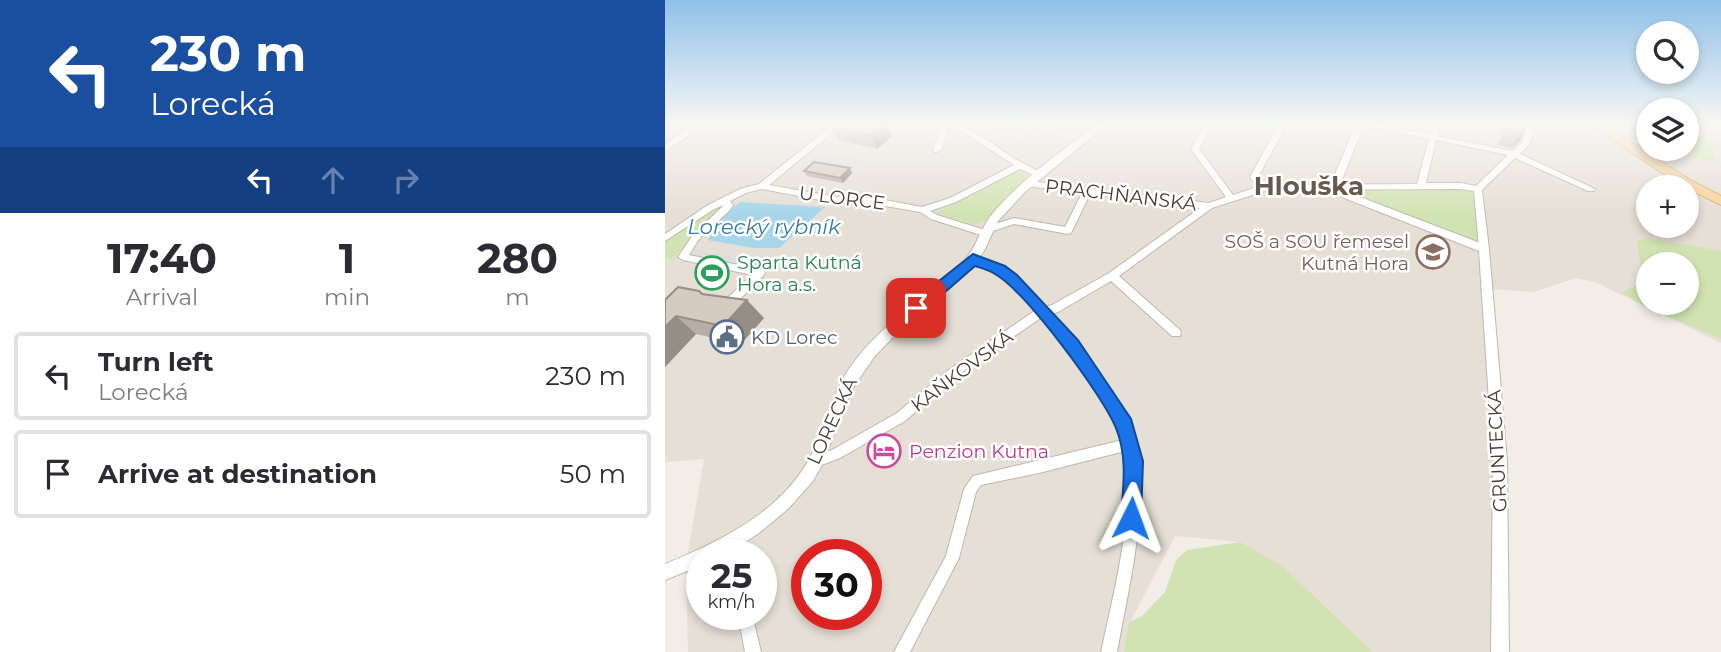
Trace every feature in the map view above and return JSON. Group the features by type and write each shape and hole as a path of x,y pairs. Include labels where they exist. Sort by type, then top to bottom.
{"main road":[{"path":"1642,154 1686,183 1721,201"}],"street":[{"path":"665,238 725,200 762,186 801,154"},
{"path":"1002,154 1040,175"},
{"name":"LORECKÁ","path":"746,539 771,515 817,461 838,404 858,367 890,332 973,259 1000,211 1066,154"},
{"path":"1199,154 1231,198"},
{"path":"1262,188 1254,177 1266,154"},
{"path":"1348,154 1335,186 1349,197 1484,250 1478,189 1514,154"},
{"path":"1421,186 1429,154"},
{"path":"1515,154 1591,189"},
{"name":"U LORCE","path":"922,210 953,200 1019,166"},
{"name":"PRACHŇANSKÁ","path":"1030,184 1209,206 1262,188 1461,186 1478,189"},
{"name":"U LORCE","path":"762,186 836,200 874,201 922,210 934,217 988,231"},
{"path":"988,231 1014,221 1068,231 1087,192"},
{"path":"725,200 729,205 727,208 696,237 683,257 760,273 725,307"},
{"name":"KAŇKOVSKÁ","path":"817,461 836,454 901,417 951,374 1043,311 1054,309 1112,276 1209,206"},
{"name":"GRUNTECKÁ","path":"1484,250 1500,461 1500,652"},
{"path":"973,259 1000,270 1043,311 1072,345 1124,425 1131,444 1134,474 1131,518 1109,652"},
{"path":"1112,276 1176,333"},
{"path":"902,652 952,558 970,489 977,480 1131,444"},
{"path":"665,572 686,563"},
{"path":"747,630 753,652"},
{"path":"744,652 748,636"}],"shaded area":[{"path":"665,154 1636,154 1636,161 1699,161 1699,154 1721,154 1721,343 1663,315 1699,315 1699,252 1636,252 1636,302 1595,282 1576,278 1534,292 1488,289 1500,652 1367,652 1240,542 1175,536 1130,622 1124,652 688,652 688,630 777,630 777,539 690,539 704,459 665,462"},
{"path":"816,154 865,161 853,173 817,167 811,172 798,170"},
{"path":"694,249 761,262 754,269 686,256"}],"green space":[{"path":"1699,154 1714,154 1715,163 1699,159"},
{"path":"1018,169 1028,176 1028,179 988,220 973,225 936,213"},
{"path":"1465,188 1474,193 1480,242 1477,243 1347,193 1344,189"},
{"path":"720,205 724,206 675,256 671,259 665,258 665,240"},
{"path":"1647,238 1721,251 1721,339 1665,315 1699,315 1699,252 1639,252 1637,241"},
{"path":"1636,285 1636,301 1622,293"},
{"path":"1240,542 1282,566 1373,652 1124,652 1129,622 1142,616 1165,592 1176,560 1187,550"}],"water":[{"name":"Lorecký rybník","path":"740,202 825,207 779,248 754,248 708,240 721,218"}],"building":[{"path":"814,162 850,168 840,178 804,171"},
{"path":"678,287 702,294 747,300 723,326 676,316 665,327 665,300"}],"place":[{"name":"SOŠ a SOU řemesel Kutná Hora","path":"1433,252"},
{"name":"Sparta Kutná Hora a.s.","path":"712,273"},
{"name":"KD Lorec","path":"727,337"},
{"name":"Penzion Kutna","path":"884,451"}],"district":[{"name":"Hlouška","path":"1309,186"}],"route":[{"path":"916,308 973,259 1000,270 1012,279 1072,345 1124,425 1131,444 1134,474 1131,518"}]}
